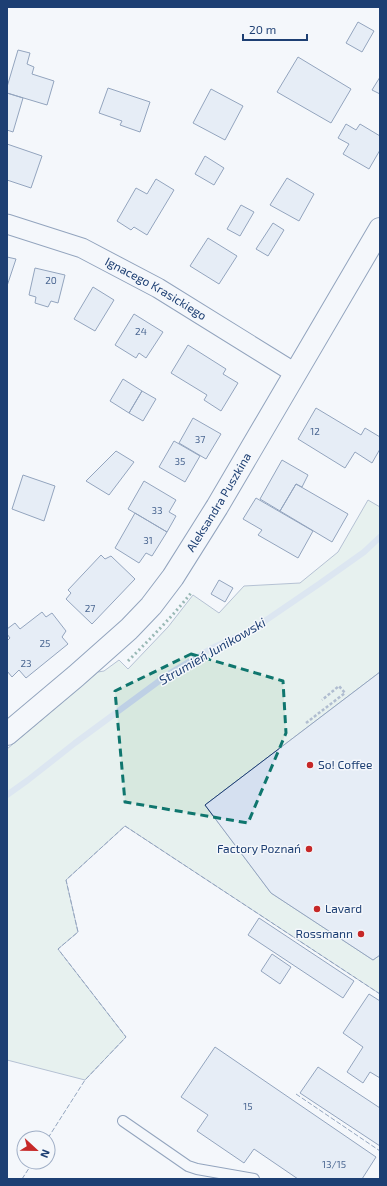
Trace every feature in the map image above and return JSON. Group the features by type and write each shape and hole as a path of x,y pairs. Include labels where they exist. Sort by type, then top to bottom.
{"street":[{"name":"Ignacego Krasickiego","path":"7,224 82,248 158,288 295,373"},
{"name":"Aleksandra Puszkina","path":"7,734 112,645 151,606 173,577 195,543 380,228"}],"lane":[{"path":"123,1121 188,1166 197,1169 254,1179"}],"path":[{"path":"306,723 345,693 339,686 322,700"}],"highlighted area":[{"path":"191,654 283,681 286,733 248,823 125,802 115,691"}],"shaded area":[{"path":"368,500 380,507 380,672 205,805 271,893 373,960 380,955 380,994 125,826 66,880 78,932 58,949 126,1037 85,1080 7,1060 7,749 98,672 104,671 119,660 128,669 168,627 193,595 219,613 244,586 300,583 338,552"}],"building":[{"path":"358,22 374,31 362,52 346,43"},
{"path":"18,50 30,53 27,64 34,67 32,74 54,81 47,105 7,93 7,87"},
{"path":"298,57 351,89 331,123 277,92"},
{"path":"380,77 380,94 372,90"},
{"path":"108,88 150,102 140,132 120,125 122,121 99,113"},
{"path":"211,89 243,106 225,140 193,123"},
{"path":"7,93 23,98 13,132 7,130"},
{"path":"346,124 356,130 360,124 380,136 380,150 369,169 343,154 349,144 338,138"},
{"path":"7,144 42,156 31,188 7,180"},
{"path":"205,156 224,168 214,185 195,174"},
{"path":"287,178 314,194 299,221 270,205"},
{"path":"156,179 174,190 147,235 134,227 131,230 117,221 136,188 147,194"},
{"path":"241,205 254,212 240,236 227,229"},
{"path":"273,223 284,230 268,256 256,249"},
{"path":"208,238 237,256 219,284 190,266"},
{"path":"7,257 16,259 7,286"},
{"path":"35,268 65,275 58,303 51,301 48,307 35,303 36,297 29,295"},
{"path":"93,287 114,300 95,331 74,319"},
{"path":"134,314 163,332 146,358 139,353 136,358 115,345"},
{"path":"188,345 226,369 223,374 238,383 221,411 204,400 207,395 171,373"},
{"path":"123,379 142,391 129,413 110,401"},
{"path":"142,391 156,399 143,421 129,413"},
{"path":"316,408 361,435 365,428 380,437 380,449 372,463 355,452 345,468 298,439"},
{"path":"193,418 221,434 206,459 179,443"},
{"path":"174,441 200,456 185,482 159,467"},
{"path":"116,451 134,462 109,495 86,481"},
{"path":"282,460 308,475 302,487 296,484 280,511 260,499"},
{"path":"23,475 55,486 44,521 12,509"},
{"path":"144,481 176,500 169,512 176,516 167,532 128,509"},
{"path":"296,484 348,514 332,542 280,511"},
{"path":"256,498 313,531 298,558 258,535 262,530 243,519"},
{"path":"135,513 167,532 152,556 146,553 139,563 115,548"},
{"path":"101,555 105,559 111,556 135,579 92,624 66,599 71,593 68,590"},
{"path":"219,580 233,588 225,602 211,594"},
{"path":"42,612 46,617 52,613 66,631 62,637 68,644 26,678 19,670 12,677 7,671 7,641 10,638 7,634 7,629 15,623 20,629"},
{"name":"Factory Poznań","path":"380,672 380,955 373,960 271,893 205,805"},
{"path":"259,918 354,981 343,998 248,935"},
{"path":"272,954 291,967 280,984 261,971"},
{"path":"369,994 380,1001 380,1078 370,1072 363,1083 347,1072 363,1047 343,1033"},
{"path":"215,1047 376,1157 362,1179 298,1179 254,1149 244,1163 197,1131 208,1115 181,1097"},
{"path":"318,1067 380,1108 380,1146 300,1093"}],"waterway":[{"name":"Strumień Junikowski","path":"7,795 170,673 212,648 250,631 364,552 380,537"}],"hedge":[{"path":"128,661 169,619 191,593"}],"fence":[{"path":"53,1130 85,1080 126,1037 58,949 78,932 66,880 125,826 380,994"},
{"path":"296,1094 380,1151"},
{"path":"22,1179 28,1170"}],"place":[{"name":"So! Coffee","path":"310,765"},
{"name":"Factory Poznań","path":"309,849"},
{"name":"Lavard","path":"317,909"},
{"name":"Rossmann","path":"361,934"}]}
